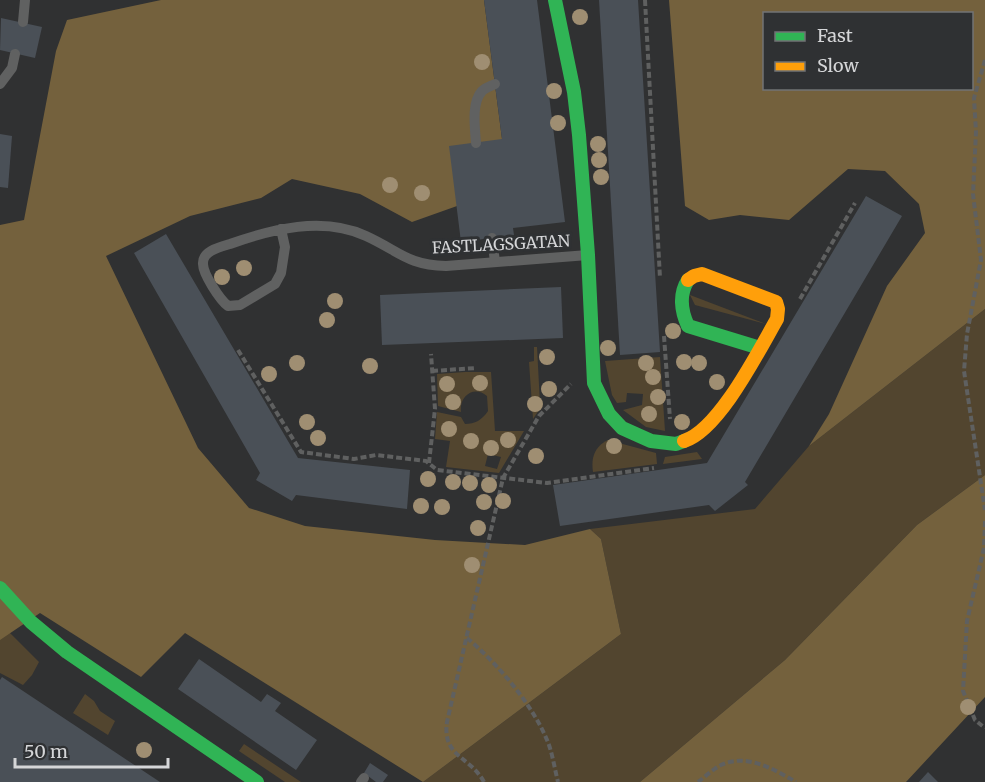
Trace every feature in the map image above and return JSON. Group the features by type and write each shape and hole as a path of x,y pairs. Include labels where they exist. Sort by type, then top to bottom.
{"street":[{"name":"FASTLAGSGATAN","path":"555,0 574,92 588,255 594,383 598,395 613,420 626,431 651,441 672,443"},
{"path":"672,443 687,441 712,423 760,348 777,319 776,302 702,274 688,279 683,286 682,306 688,326 760,348"},
{"path":"0,588 40,630 67,652 257,782"}],"lane":[{"path":"23,22 25,0"},
{"path":"0,84 12,68 15,54"},
{"path":"476,143 475,125 479,97 483,89 495,84"},
{"name":"FASTLAGSGATAN","path":"281,229 285,247 284,261 276,284 240,305 228,306 223,302 202,266 204,256 208,252 229,244 281,229 311,226 340,228 364,235 411,261 428,266 588,255"},
{"path":"492,238 495,262"}],"path":[{"path":"645,0 661,288"},
{"path":"985,60 974,98 976,132 973,194 981,260 967,334 964,371 985,510"},
{"path":"664,333 672,443"},
{"path":"238,350 301,452 354,459 376,455 429,463 437,470 548,483 661,467"},
{"path":"429,463 435,409 431,354"},
{"path":"432,371 476,368"},
{"path":"484,782 473,767 448,746 445,734 466,638 503,478 539,416 576,379"},
{"path":"985,521 984,548 967,621 963,691 975,720 985,728"},
{"path":"466,638 487,655 535,716 549,746 558,782"},
{"path":"698,782 720,765 738,760 774,769 796,782"}],"shaded area":[{"path":"161,0 484,0 502,139 457,206 412,222 360,194 292,179 261,198 190,216 106,256 198,448 249,508 305,526 435,540 525,545 590,529 601,539 621,634 423,782 185,633 141,677 40,613 0,640 0,225 24,220 56,51 67,20"},
{"path":"669,0 985,0 985,309 809,446 829,414 887,286 925,233 919,204 885,171 848,169 789,220 740,215 709,220 685,206"},
{"path":"690,295 766,324 695,305"},
{"path":"985,309 985,475 917,525 785,660 640,782 423,782 621,634 601,539 590,529 755,509 809,446"},
{"path":"534,347 537,347 540,404 533,419 529,362 534,361"},
{"path":"660,357 665,431 646,427 623,410 642,405 643,394 627,393 626,402 617,403 612,395 605,361"},
{"path":"491,372 495,431 524,431 499,473 446,467 450,441 435,439 437,412 461,417 465,424 475,422 488,411 487,396 477,392 468,394 462,401 461,412 438,406 437,374","holes":["488,454 501,457 497,469 485,466"]},
{"path":"608,440 656,453 657,464 593,472 594,453"},
{"path":"697,452 702,459 663,464 665,457"},
{"path":"985,475 985,697 906,782 640,782 785,660 917,525"},
{"path":"0,623 39,662 23,685 0,673"},
{"path":"85,694 94,701 100,711 115,721 108,735 73,713"},
{"path":"244,744 301,782 285,782 239,751"}],"building":[{"path":"484,0 537,0 565,222 513,228 514,235 461,242 449,146 502,139"},
{"path":"599,0 638,0 660,352 620,355"},
{"path":"1,18 42,27 35,58 0,50"},
{"path":"0,134 12,136 8,188 0,187"},
{"path":"866,196 902,216 745,482 748,485 715,511 709,505 560,526 553,485 707,463"},
{"path":"166,234 298,458 410,470 407,509 296,495 292,501 256,480 260,473 134,253"},
{"path":"561,287 563,338 382,345 380,295"},
{"path":"199,659 261,702 267,694 281,703 275,711 317,740 296,770 178,689"},
{"path":"2,677 160,782 0,782 0,680"},
{"path":"370,763 388,775 383,782 376,782 364,773"},
{"path":"928,772 938,782 919,782"}],"traffic: fast":[{"path":"555,0 574,92 579,135 594,383 609,414 622,428 651,441 676,444 684,441"},
{"path":"688,280 683,291 682,303 688,326 760,348"},
{"path":"0,588 31,622 67,652 257,782"}],"traffic: slow":[{"path":"684,441 711,422 724,406 777,319 778,309 776,302 702,274 688,280"}]}
